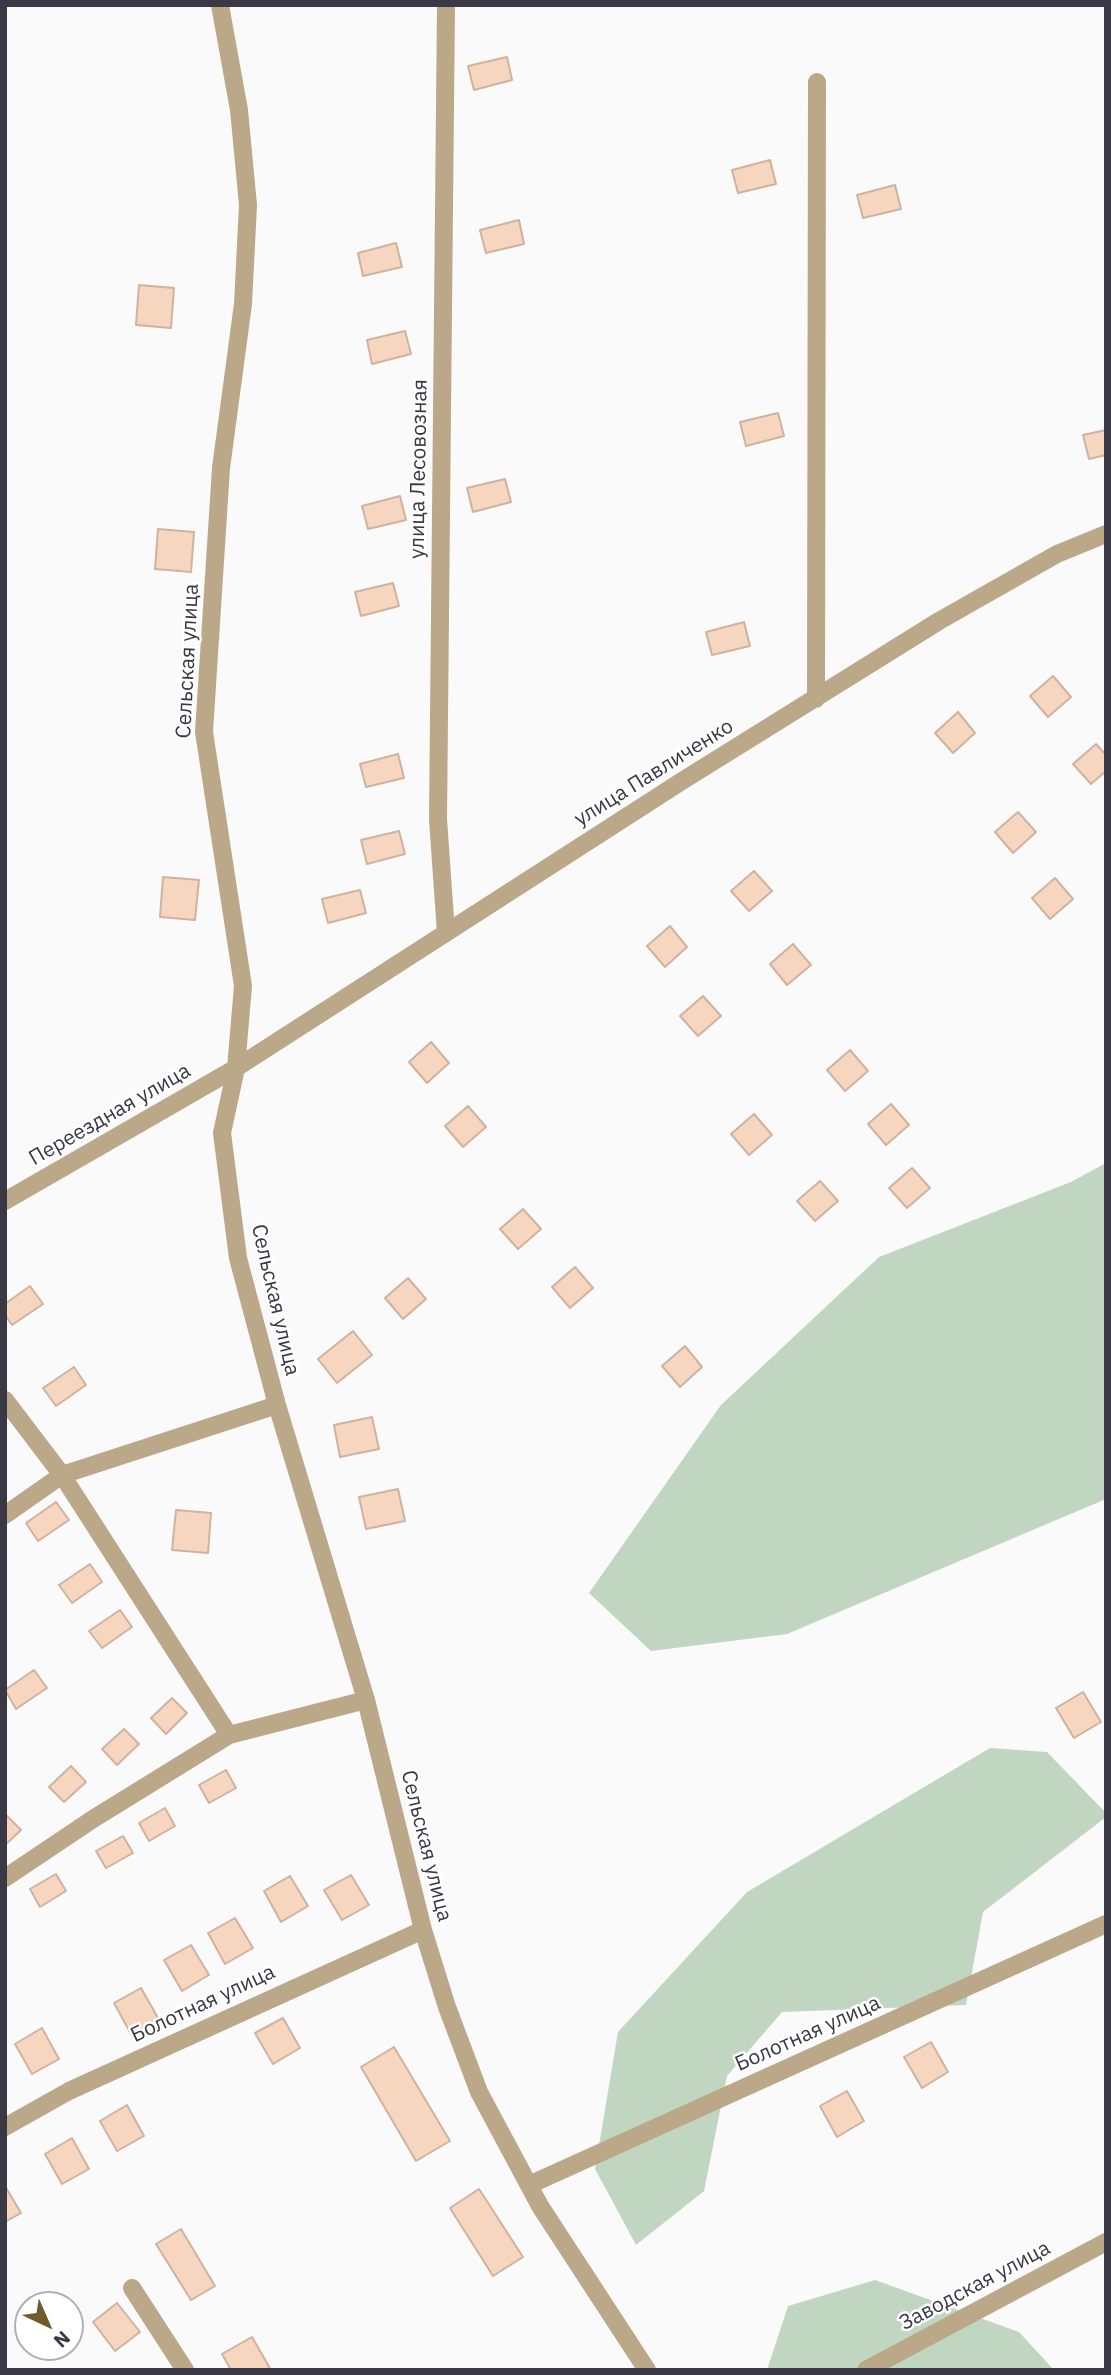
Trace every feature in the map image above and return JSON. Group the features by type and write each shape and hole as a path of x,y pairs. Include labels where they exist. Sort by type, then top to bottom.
{"street":[{"name":"Сельская улица","path":"220,5 239,110 248,205 243,304 221,468 204,732 243,986 236,1068 222,1133 238,1258 277,1405 366,1700 424,1930 447,2007 479,2092 529,2185 647,2370"},
{"name":"улица Лесовозная","path":"446,5 439,805 446,933"},
{"path":"816,699 817,82"},
{"name":"улица Павличенко","path":"236,1068 682,781 939,621 1057,554 1106,534"},
{"name":"Переездная улица","path":"5,1201 236,1068"},
{"path":"5,1401 62,1475 229,1735"},
{"path":"5,1515 62,1475 277,1405"},
{"path":"5,1878 93,1819 229,1735 366,1700"},
{"name":"Болотная улица","path":"529,2185 1106,1924"},
{"name":"Болотная улица","path":"5,2127 69,2091 424,1930"},
{"name":"Заводская улица","path":"866,2370 1106,2242"},
{"path":"132,2288 185,2370"}],"green space":[{"path":"1106,1163 1106,1499 787,1634 651,1651 589,1593 721,1405 879,1257 1071,1182"},
{"path":"990,1748 1047,1752 1106,1813 1106,1817 983,1912 966,2005 782,2012 727,2076 704,2191 636,2245 595,2169 618,2032 747,1892"},
{"path":"875,2280 1019,2332 1054,2370 767,2370 788,2306"}],"building":[{"path":"507,57 512,80 474,90 468,66"},
{"path":"770,160 776,184 738,193 732,170"},
{"path":"895,185 901,209 863,218 857,195"},
{"path":"519,220 524,244 486,253 480,230"},
{"path":"396,243 402,267 363,276 358,253"},
{"path":"139,285 174,288 171,328 136,325"},
{"path":"405,331 411,354 372,364 367,340"},
{"path":"778,413 784,436 746,446 740,422"},
{"path":"1106,430 1106,455 1089,459 1083,435"},
{"path":"505,479 511,502 473,512 467,488"},
{"path":"400,496 406,520 368,529 362,506"},
{"path":"158,529 194,532 191,572 155,569"},
{"path":"393,583 399,606 361,616 355,592"},
{"path":"744,622 750,646 712,655 706,632"},
{"path":"1053,676 1071,697 1048,717 1030,696"},
{"path":"958,712 975,733 953,753 935,733"},
{"path":"1096,744 1106,755 1106,771 1091,784 1073,764"},
{"path":"398,754 404,778 366,787 360,764"},
{"path":"1018,812 1036,832 1013,853 995,832"},
{"path":"399,831 405,854 367,864 361,840"},
{"path":"754,871 772,891 749,911 731,891"},
{"path":"163,877 199,880 195,920 160,917"},
{"path":"1055,878 1073,899 1050,919 1032,898"},
{"path":"360,890 366,913 328,923 322,899"},
{"path":"670,926 687,947 665,967 647,946"},
{"path":"793,944 811,965 787,985 770,964"},
{"path":"703,996 721,1016 698,1036 680,1016"},
{"path":"431,1042 449,1063 427,1083 409,1062"},
{"path":"850,1050 868,1071 845,1091 827,1070"},
{"path":"891,1104 909,1125 886,1145 868,1124"},
{"path":"468,1106 486,1127 463,1147 445,1126"},
{"path":"754,1114 772,1135 749,1155 731,1134"},
{"path":"912,1168 930,1188 907,1208 889,1188"},
{"path":"820,1181 838,1201 815,1221 797,1201"},
{"path":"523,1209 541,1229 518,1249 500,1229"},
{"path":"575,1267 593,1288 570,1308 552,1287"},
{"path":"408,1278 426,1299 403,1319 385,1298"},
{"path":"30,1286 43,1304 12,1325 5,1315 5,1304"},
{"path":"353,1331 372,1355 337,1383 318,1359"},
{"path":"685,1346 702,1367 680,1387 662,1366"},
{"path":"74,1367 86,1385 56,1406 43,1388"},
{"path":"372,1417 379,1449 340,1457 334,1425"},
{"path":"398,1489 405,1521 366,1529 359,1497"},
{"path":"56,1502 69,1520 38,1541 26,1523"},
{"path":"176,1510 211,1513 208,1553 172,1550"},
{"path":"90,1564 102,1582 72,1603 59,1585"},
{"path":"120,1610 132,1627 102,1648 89,1631"},
{"path":"34,1670 47,1688 16,1709 5,1690"},
{"path":"1083,1692 1101,1722 1074,1738 1056,1708"},
{"path":"172,1698 187,1713 166,1734 151,1718"},
{"path":"124,1729 139,1744 117,1765 102,1749"},
{"path":"71,1766 86,1782 64,1802 49,1787"},
{"path":"226,1770 236,1788 209,1803 199,1785"},
{"path":"165,1808 175,1826 149,1841 139,1823"},
{"path":"5,1816 21,1830 5,1845"},
{"path":"123,1836 133,1853 106,1868 96,1851"},
{"path":"56,1874 66,1891 40,1907 30,1889"},
{"path":"351,1875 369,1905 342,1920 324,1890"},
{"path":"290,1876 308,1906 281,1922 264,1891"},
{"path":"235,1918 253,1948 225,1964 208,1933"},
{"path":"191,1945 209,1975 182,1991 164,1960"},
{"path":"141,1988 158,2018 131,2034 114,2003"},
{"path":"283,2018 300,2048 273,2064 255,2033"},
{"path":"42,2028 59,2059 32,2074 15,2044"},
{"path":"931,2042 948,2072 922,2088 904,2057"},
{"path":"394,2047 450,2141 416,2161 361,2067"},
{"path":"847,2091 864,2121 837,2137 820,2106"},
{"path":"127,2105 144,2136 117,2151 100,2121"},
{"path":"72,2138 89,2169 62,2184 45,2154"},
{"path":"5,2186 21,2213 5,2222"},
{"path":"479,2189 523,2257 493,2276 450,2208"},
{"path":"181,2229 215,2286 191,2300 156,2244"},
{"path":"117,2303 140,2332 115,2351 93,2322"},
{"path":"252,2337 271,2370 231,2370 222,2354"}]}
